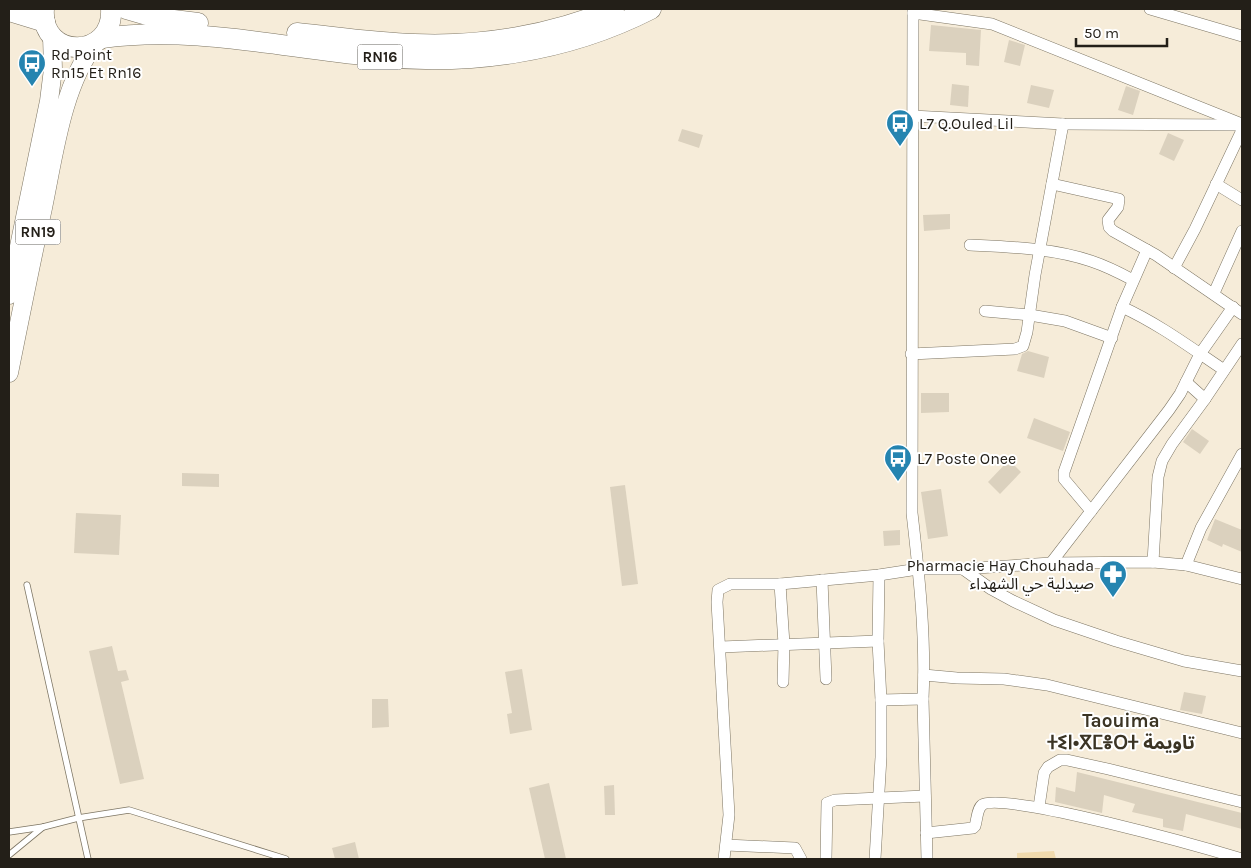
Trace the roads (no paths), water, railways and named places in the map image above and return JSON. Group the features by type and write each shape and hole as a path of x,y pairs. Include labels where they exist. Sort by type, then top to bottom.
{"highway":[{"path":"99,40 110,24 111,9"},
{"name":"RN16","path":"126,9 157,18 174,20 390,43 438,45 485,42 532,34 578,22 611,9"},
{"name":"RN16","path":"9,11 47,23 63,44 76,48 90,46 99,40 137,34 173,34 240,39 371,56 428,59 513,53 566,42 614,26 651,9"}],"main road":[{"name":"RN19","path":"9,295 49,101 53,69 47,23"},
{"name":"RN19","path":"9,373 57,142 73,82 83,61 99,40"}],"street":[{"path":"1150,9 1242,36"},
{"path":"927,859 922,699 924,675 918,569 912,513 913,11 992,24 1242,125"},
{"path":"912,116 1063,124 1242,125"},
{"path":"911,354 1020,348 1025,341 1039,250 1063,124"},
{"path":"1174,268 1195,229 1242,130"},
{"path":"1052,184 1119,199 1118,207 1108,220 1110,227 1238,310 1200,354 1169,410 1052,563"},
{"path":"1216,184 1242,200"},
{"path":"1214,293 1242,231"},
{"path":"970,244 1039,250 1090,260 1133,280"},
{"path":"1091,511 1064,479 1064,472 1122,307 1147,250"},
{"path":"1122,307 1144,317 1169,332 1224,370"},
{"path":"985,311 1030,315 1065,321 1112,338"},
{"path":"1152,562 1158,477 1162,460 1242,344"},
{"path":"1186,382 1205,399"},
{"path":"1186,566 1201,528 1242,454"},
{"path":"724,859 729,815 718,590 730,584 780,584 879,575 918,569 963,569 1052,563 1152,562 1186,566 1242,579"},
{"path":"963,569 1005,597 1054,620 1184,661 1242,671"},
{"path":"875,859 881,757 878,641 879,575"},
{"path":"822,580 826,679"},
{"path":"780,584 784,644 783,682"},
{"path":"721,647 878,641"},
{"path":"924,675 1004,679 1047,685 1242,733"},
{"path":"881,700 922,699"},
{"path":"1039,808 1044,773 1048,766 1060,760 1108,769 1242,802"},
{"path":"826,859 827,803 835,800 925,796"},
{"path":"926,833 973,828 982,805 991,802 1039,808 1172,839 1242,859"},
{"path":"726,845 795,848 801,859"}],"lane":[{"path":"27,586 88,859"},
{"path":"9,832 129,810 286,859"},
{"path":"9,856 43,827"}],"place":[{"name":"Rd Point Rn15 Et Rn16","path":"32,87"},
{"name":"L7 Q.Ouled Lil","path":"900,147"},
{"name":"L7 Poste Onee","path":"898,482"},
{"name":"Pharmacie Hay Chouhada صيدلية حي الشهداء","path":"1113,598"}],"district":[{"name":"Taouima ⵜⵉⵏ•ⴳⵎⴻⵔⵜ تاويمة","path":"1121,731"}]}
